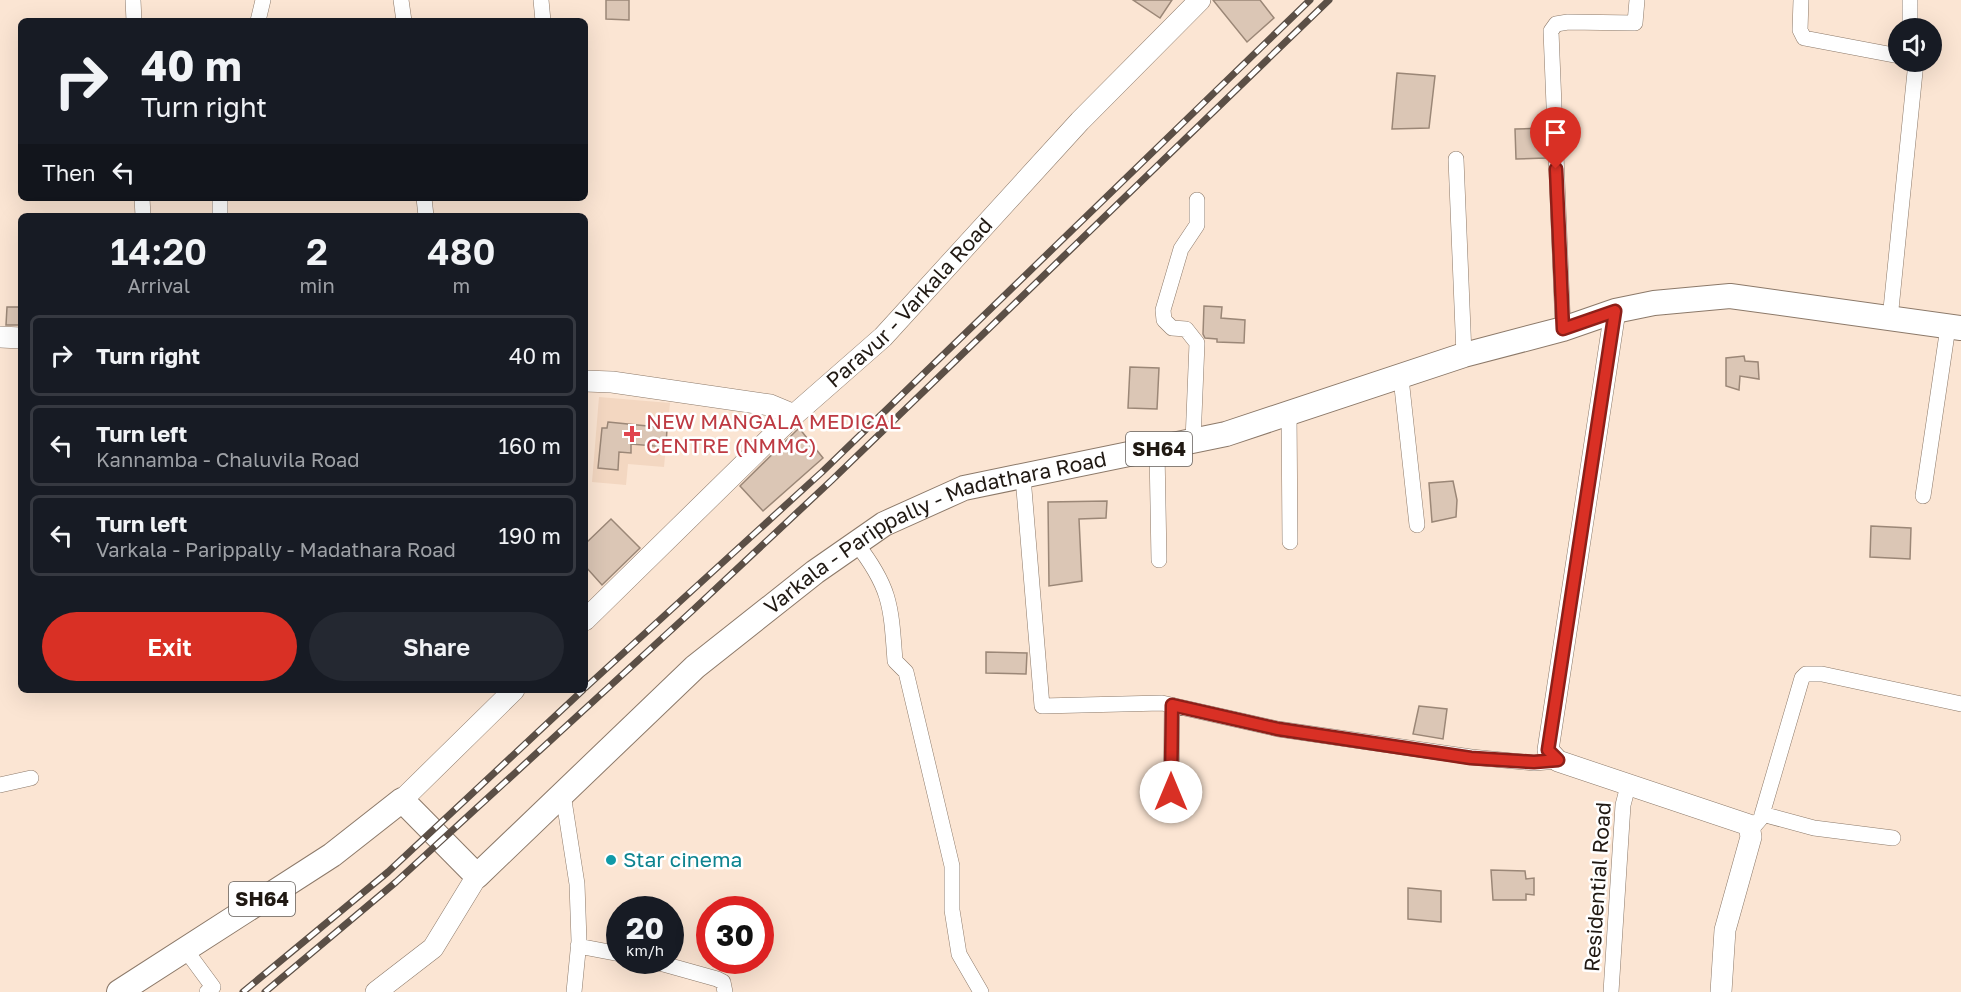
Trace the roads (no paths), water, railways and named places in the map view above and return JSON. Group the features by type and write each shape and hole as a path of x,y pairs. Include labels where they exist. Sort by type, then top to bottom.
{"main road":[{"name":"Paravur - Varkala Road","path":"588,617 794,415 884,338 1080,121 1200,0"},
{"name":"Varkala - Parippally - Madathara Road","path":"477,876 695,667 814,572 884,524 964,488 1226,434 1289,411 1401,378 1464,356 1563,329 1615,311 1654,303 1730,296 1954,327"},
{"path":"1615,311 1548,750 1558,760 1628,786 1756,819 1725,930 1721,992"},
{"path":"0,337 18,338"},
{"path":"588,381 612,382 770,405 794,415"},
{"path":"376,992 433,948 477,876 402,800 511,693"},
{"name":"SH64","path":"119,992 332,855 402,800"}],"street":[{"path":"133,0 134,18"},
{"path":"259,18 263,0"},
{"path":"401,0 404,18"},
{"path":"541,0 543,18"},
{"path":"1563,329 1551,31 1556,24 1568,22 1635,23 1637,0"},
{"path":"1801,0 1800,30 1804,38 1888,54"},
{"path":"1910,0 1911,18"},
{"path":"1890,319 1915,72"},
{"path":"1456,159 1464,356"},
{"path":"1193,441 1197,343 1186,329 1172,328 1164,320 1163,310 1181,249 1197,225 1197,200"},
{"path":"1923,496 1954,327"},
{"path":"1401,378 1417,525"},
{"path":"1289,411 1290,542"},
{"path":"1157,450 1159,560"},
{"path":"1023,477 1042,706 1172,705 1278,729 1471,758 1534,762 1558,760"},
{"path":"855,543 874,567 890,602 895,661 906,672 952,866 952,910 959,954 981,992"},
{"path":"1893,838 1756,819 1802,678 1806,674 1822,674 1961,704"},
{"path":"1171,814 1172,705"},
{"path":"0,785 31,778"},
{"name":"Residential Road","path":"1611,992 1623,805 1628,786"},
{"path":"563,794 577,884 578,946 574,992"},
{"path":"578,946 606,951"},
{"path":"185,949 213,987 207,992"},
{"path":"684,970 723,982 725,992"}],"railway":[{"path":"588,685 822,472 1310,0"},
{"path":"265,992 396,882 693,610 832,480 1329,0"},
{"path":"243,992 388,872 580,693"}],"place":[{"name":"NEW MANGALA MEDICAL CENTRE (NMMC)","path":"632,434"},
{"name":"Star cinema","path":"611,860"}]}
